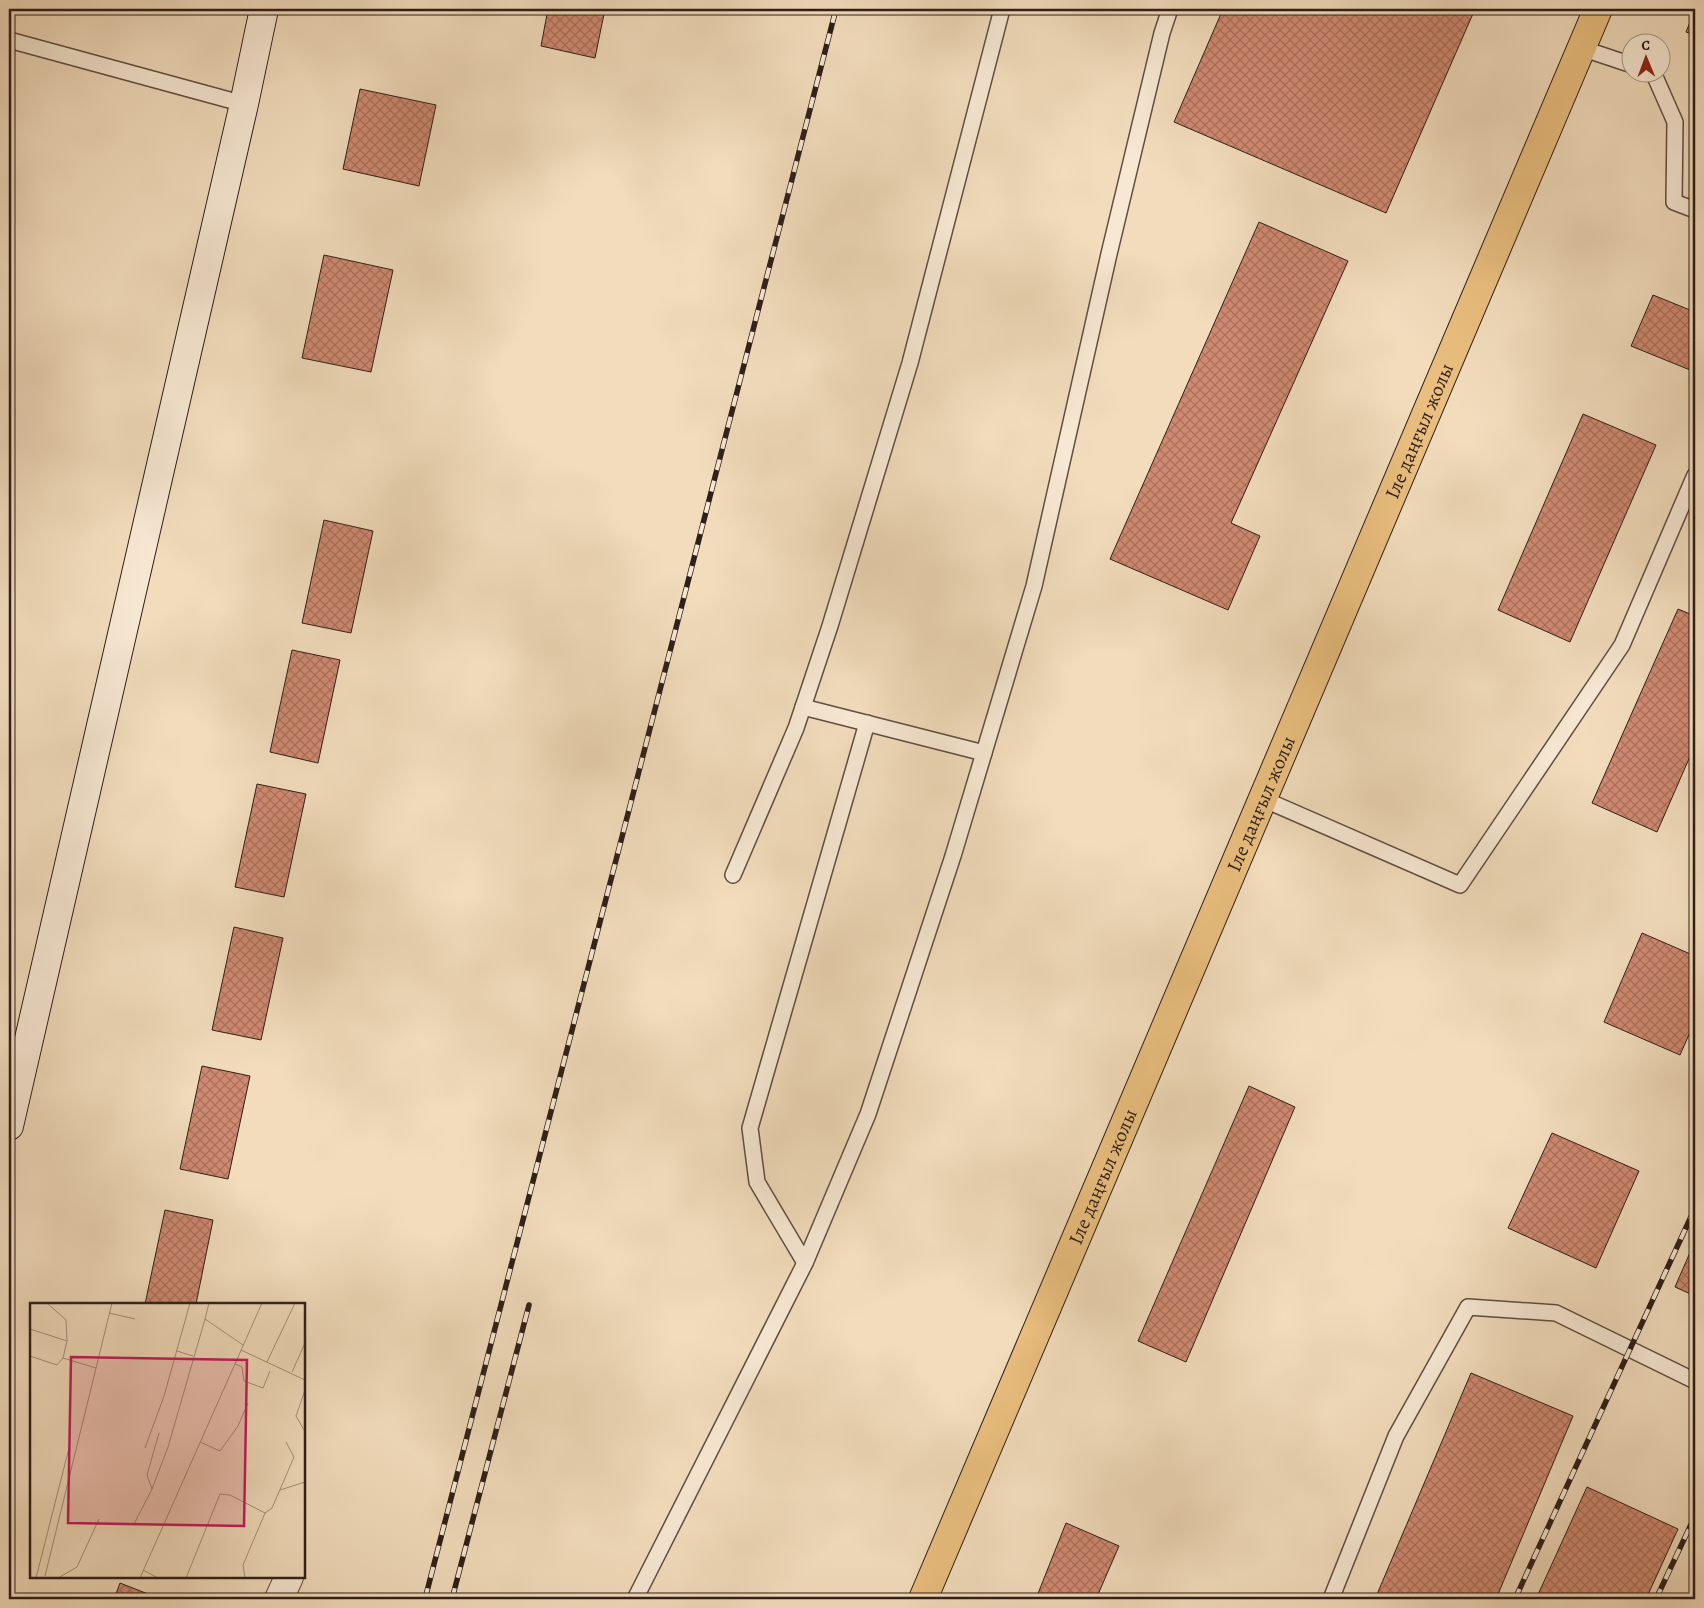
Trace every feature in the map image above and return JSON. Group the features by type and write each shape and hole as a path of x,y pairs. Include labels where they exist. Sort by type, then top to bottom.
{"main road":[{"name":"Іле даңғыл жолы","path":"923,1599 1598,9"}],"street":[{"path":"9,1126 244,104 264,9"},
{"path":"279,1599 289,1578"}],"lane":[{"path":"733,875 796,728 830,626 910,363 1002,9"},
{"path":"635,1599 805,1263 868,1114 953,856 1034,586 1111,244 1162,33 1170,9"},
{"path":"9,40 244,104"},
{"path":"1581,48 1622,62"},
{"path":"1657,82 1675,122 1674,202 1695,210"},
{"path":"1262,799 1460,885 1622,645 1695,475"},
{"path":"803,707 984,753"},
{"path":"805,1263 756,1182 750,1128 867,723"},
{"path":"1331,1599 1396,1436 1468,1307 1556,1313 1695,1381"}],"building":[{"path":"548,9 605,9 595,58 541,46"},
{"path":"1223,9 1475,9 1386,213 1174,122"},
{"path":"1695,10 1695,35 1686,32"},
{"path":"360,89 436,105 419,186 343,169"},
{"path":"1259,222 1348,261 1231,523 1260,536 1228,610 1110,559"},
{"path":"324,255 393,270 371,372 302,358"},
{"path":"1653,295 1695,312 1695,372 1631,346"},
{"path":"1583,414 1656,445 1570,642 1498,610"},
{"path":"324,520 373,531 351,633 302,623"},
{"path":"1678,609 1695,616 1695,745 1657,832 1592,803"},
{"path":"292,650 340,660 318,763 270,752"},
{"path":"257,784 306,794 284,897 235,887"},
{"path":"234,927 283,938 261,1040 212,1030"},
{"path":"1642,933 1695,956 1695,1021 1680,1055 1604,1022"},
{"path":"202,1066 250,1076 228,1179 180,1169"},
{"path":"1249,1086 1295,1107 1186,1362 1138,1341"},
{"path":"1552,1133 1639,1171 1596,1268 1508,1228"},
{"path":"165,1210 213,1220 196,1303 145,1303"},
{"path":"1695,1241 1695,1296 1675,1287"},
{"path":"1471,1373 1573,1416 1496,1599 1375,1599"},
{"path":"1587,1487 1678,1529 1646,1599 1536,1599"},
{"path":"1066,1523 1119,1546 1096,1599 1046,1599 1037,1596"},
{"path":"120,1583 161,1599 114,1599"}],"railway":[{"path":"425,1599 836,9"},
{"path":"1515,1599 1695,1208"},
{"path":"452,1599 529,1305"},
{"path":"1656,1599 1695,1516"}]}
